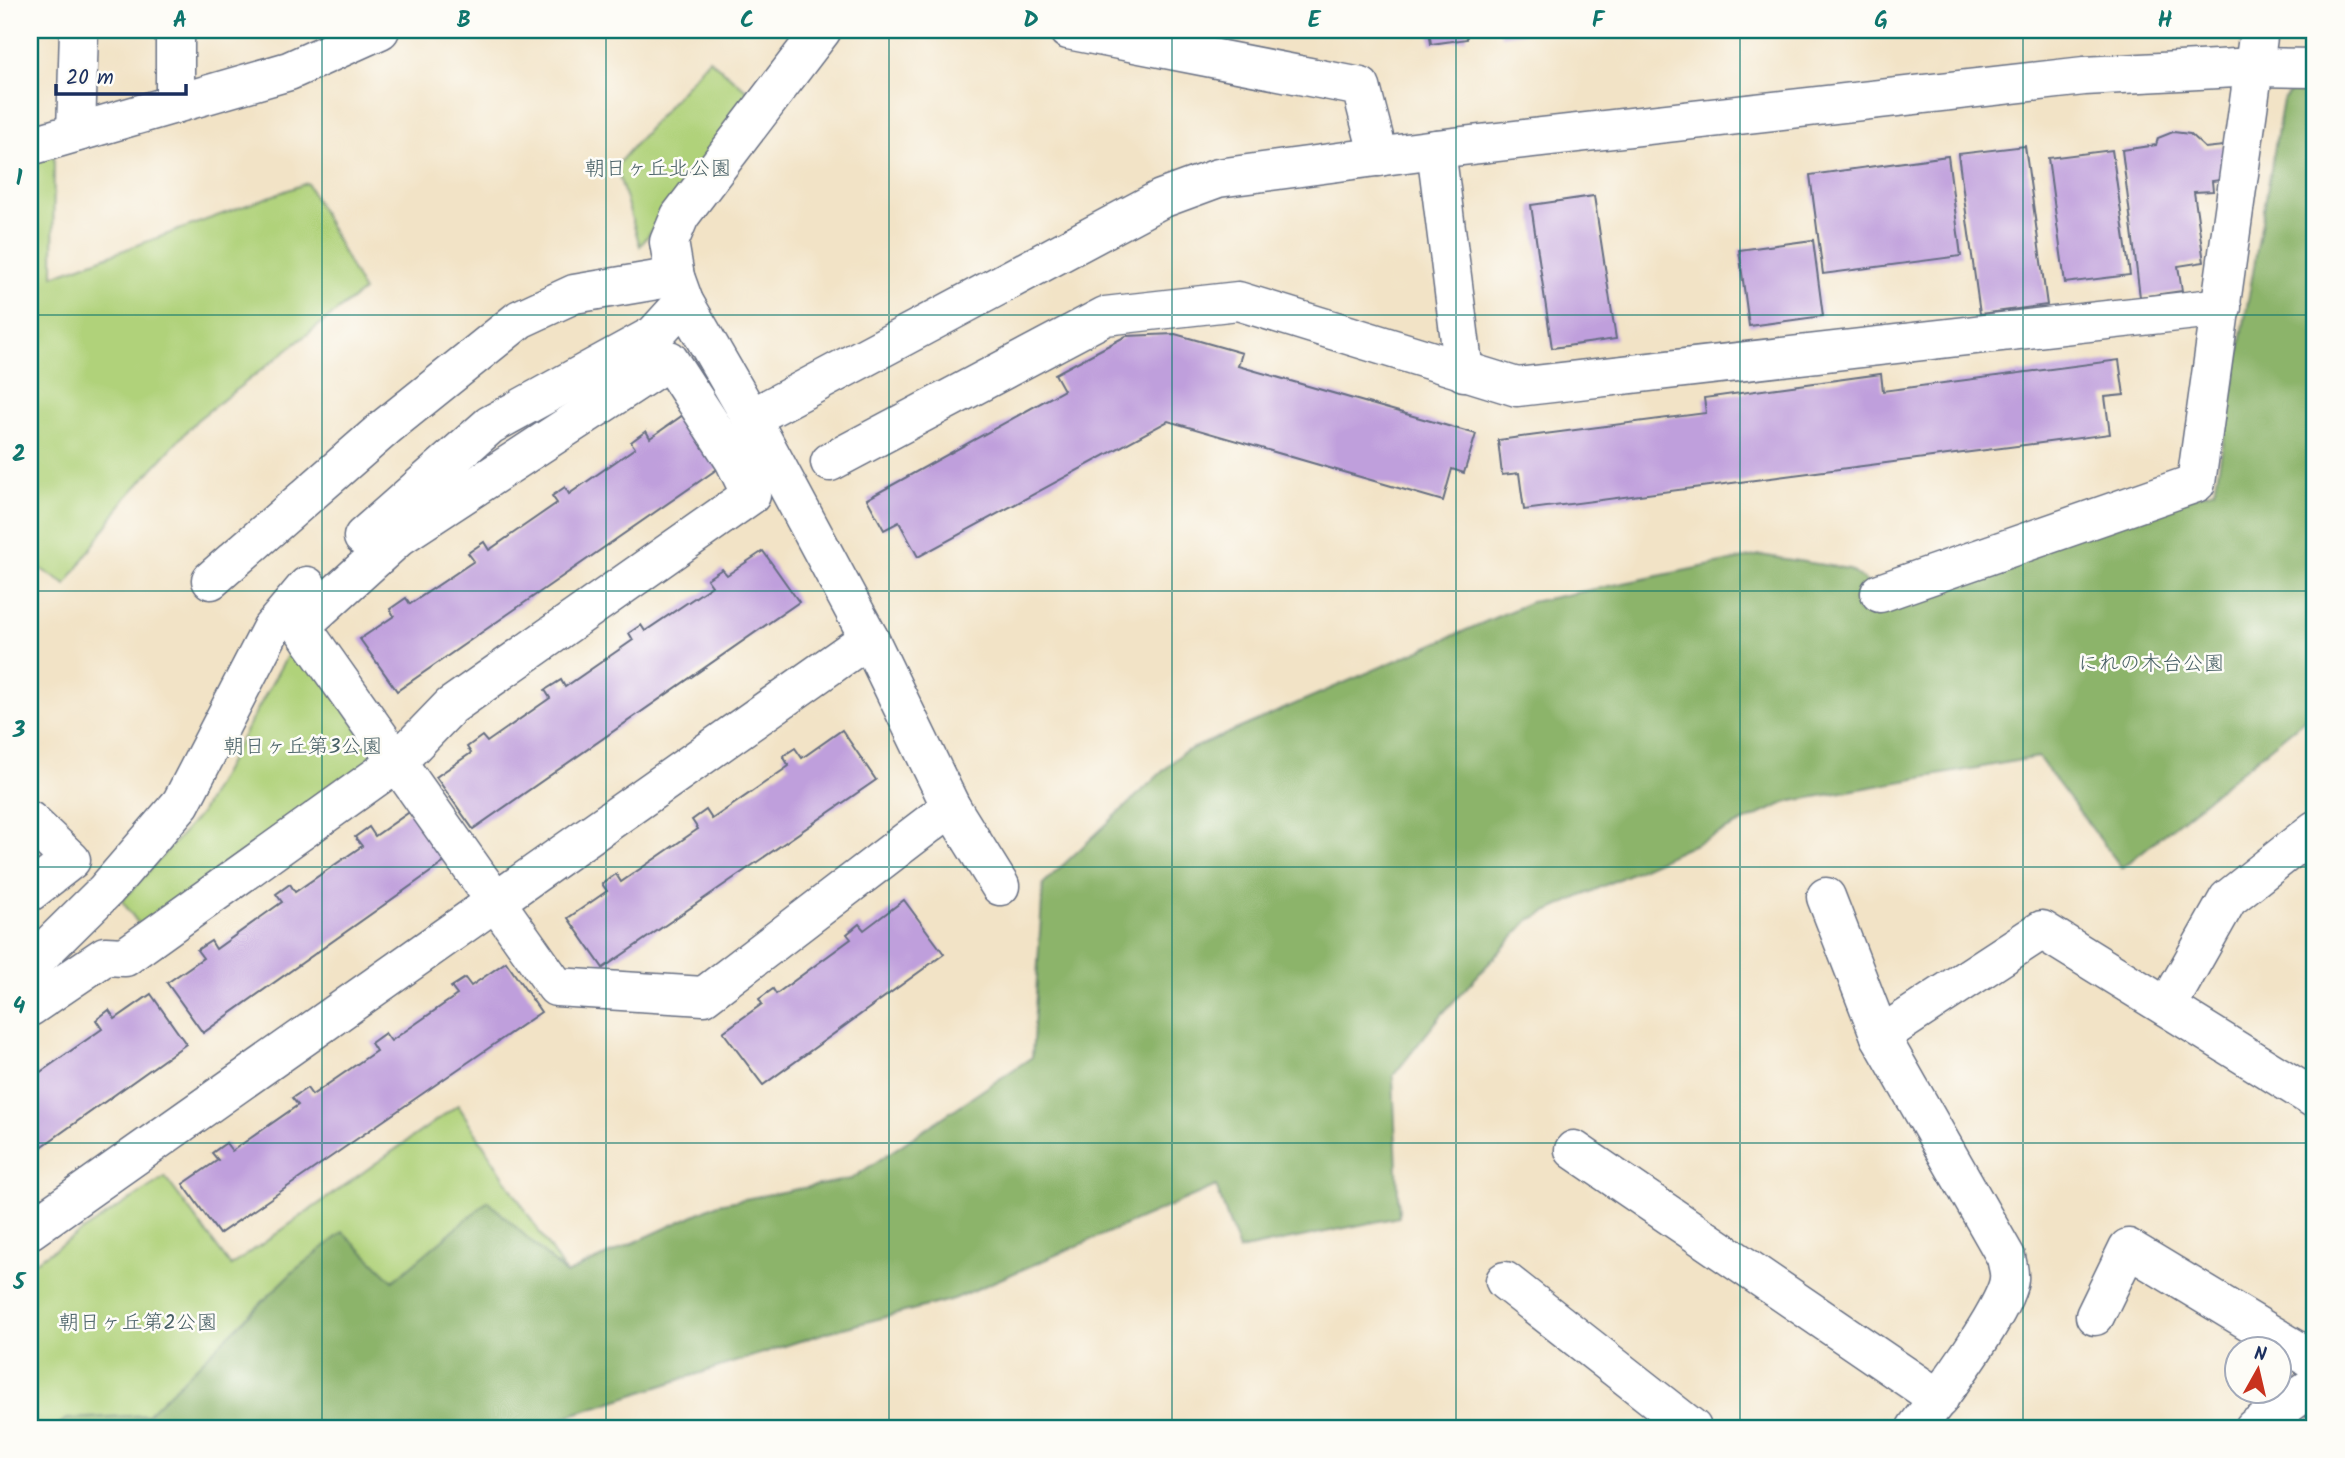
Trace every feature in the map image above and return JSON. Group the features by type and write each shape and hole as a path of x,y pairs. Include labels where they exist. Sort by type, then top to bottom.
{"street":[{"path":"76,132 79,30"},
{"path":"175,30 175,104"},
{"path":"30,146 289,71 380,30"},
{"path":"822,30 680,216 669,242 679,289 869,638 951,807 1000,886"},
{"path":"1068,30 1361,87 1379,157"},
{"path":"1880,593 2196,483 2259,30"},
{"path":"751,418 1161,199 1218,178 1436,149 2084,76 2255,67 2315,68"},
{"path":"1436,149 1464,372"},
{"path":"211,580 387,426 520,320 574,295 679,289"},
{"path":"30,965 106,890 181,803 271,629 298,593 490,425 654,335 679,289"},
{"path":"830,462 1105,316 1238,301 1517,387 2222,306"},
{"path":"30,1007 105,956 125,957 396,763 451,706 751,495 734,460 669,360 400,536 301,626 396,763 556,987 704,996 951,807"},
{"path":"30,1230 869,638"},
{"path":"30,821 71,860 30,892"},
{"path":"2167,1007 2228,899 2315,830"},
{"path":"1826,897 1880,1036 2006,1257 2009,1280 2000,1303 1939,1399 1916,1428"},
{"path":"1880,1036 2042,930 2315,1099"},
{"path":"1574,1150 1939,1399"},
{"path":"2095,1316 2128,1248 2315,1360"},
{"path":"1504,1281 1692,1428"},
{"path":"2255,1428 2315,1385"}],"green space":[{"name":"朝日ヶ丘北公園","path":"709,59 755,97 640,246 616,166"},
{"name":"にれの木台公園","path":"2296,84 2315,87 2315,711 2122,868 2038,757 1787,802 1529,920 1443,1013 1393,1076 1399,1217 1239,1250 1216,1186 954,1299 828,1332 549,1422 538,1428 54,1428 66,1419 147,1415 295,1270 343,1232 393,1281 488,1201 566,1274 718,1204 851,1179 1032,1057 1043,884 1182,753 1531,602 1760,555 1849,569 1881,593 2215,490 2283,100"},
{"path":"54,150 53,276 307,183 363,291 197,420 125,499 66,585 30,562 30,157"},
{"name":"朝日ヶ丘第3公園","path":"295,641 372,747 370,766 143,930 122,901 200,814"},
{"name":"朝日ヶ丘第2公園","path":"458,1105 566,1274 309,1428 30,1428 30,1265 165,1177 231,1266"}],"building":[{"path":"1429,30 1466,30 1467,39 1431,44"},
{"path":"1500,30 1534,30 1534,31 1501,36"},
{"path":"2173,132 2190,134 2205,148 2223,146 2228,179 2212,181 2213,191 2194,192 2204,262 2178,266 2182,291 2140,297 2122,150 2156,145 2158,138"},
{"path":"2025,146 2047,305 1980,314 1958,154"},
{"path":"2112,150 2130,275 2065,283 2048,158"},
{"path":"1948,156 1961,256 1823,274 1810,175"},
{"path":"1594,196 1616,339 1552,348 1531,205"},
{"path":"1813,240 1823,316 1749,326 1739,250"},
{"path":"1175,334 1242,353 1238,366 1476,434 1464,473 1452,469 1443,501 1168,421 918,557 899,522 884,530 867,499 1064,390 1055,374 1126,336"},
{"path":"2119,360 2124,395 2105,397 2110,434 1524,510 1519,473 1502,475 1498,440 1706,413 1704,398 1881,374 1883,391"},
{"path":"686,413 723,465 397,691 360,639 394,616 390,609 406,598 410,604 474,561 468,553 484,542 489,550 557,503 552,496 565,487 569,494 635,448 631,442 646,431 650,438"},
{"path":"763,551 799,602 473,829 436,777 471,753 467,747 482,736 487,742 550,698 545,690 561,680 565,687 633,640 629,633 641,625 645,631 712,586 707,579 722,569 727,575"},
{"path":"842,730 876,780 603,968 568,918 607,891 602,884 616,874 621,882 698,829 692,820 706,810 712,819 789,766 783,756 795,748 802,758"},
{"path":"411,811 446,861 203,1033 167,983 203,958 197,950 211,941 216,949 282,902 276,894 290,884 295,892 362,846 355,837 369,827 375,836"},
{"path":"904,900 944,954 763,1085 723,1032 762,1004 759,999 773,989 776,994 851,939 847,934 859,924 864,930"},
{"path":"506,962 541,1012 219,1234 183,1184 218,1160 212,1153 226,1143 232,1151 298,1105 292,1098 307,1088 312,1095 376,1051 371,1043 385,1033 391,1041 457,995 451,987 465,978 471,986"},
{"path":"151,994 186,1044 30,1155 30,1066 36,1075 102,1029 96,1020 109,1010 115,1019"}]}
